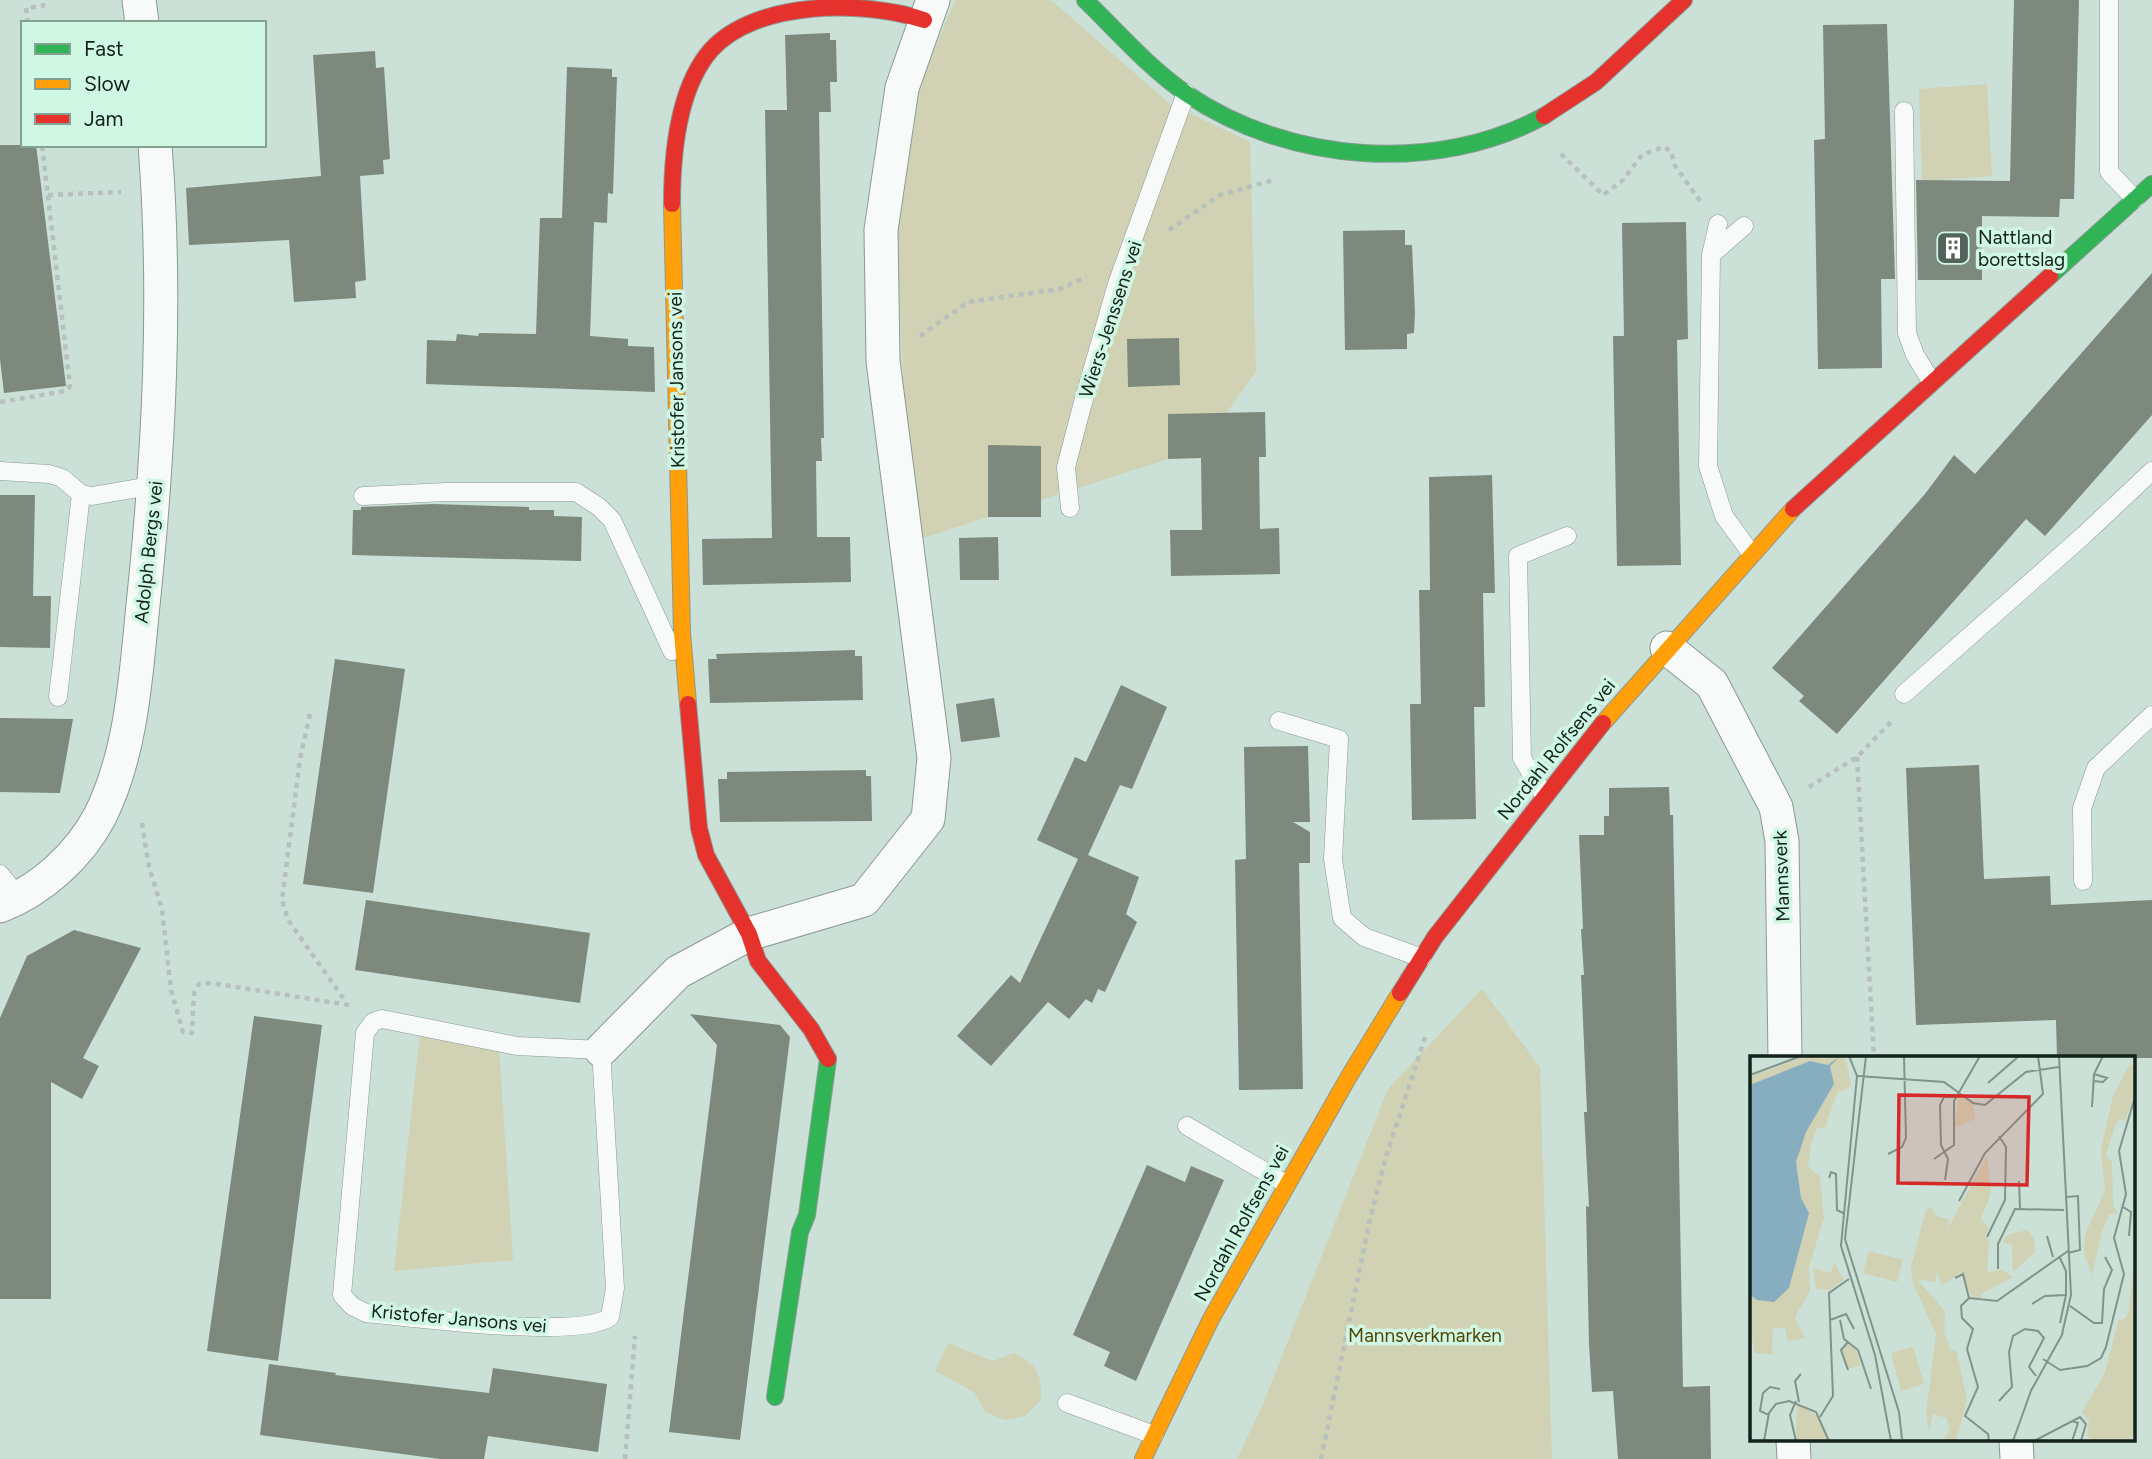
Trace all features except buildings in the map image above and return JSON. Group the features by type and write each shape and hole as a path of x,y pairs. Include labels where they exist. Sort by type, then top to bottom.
{"street":[{"path":"139,0 142,21"},
{"path":"1085,0 1186,93 1241,126 1278,140 1380,153 1425,151 1479,141 1536,121 1582,92 1632,52 1684,0"},
{"name":"Kristofer Jansons vei","path":"601,1050 678,972 749,934 864,900 928,819 934,758 883,360 881,230 902,88 928,10 860,4 770,13 738,25 709,50 689,86 677,150 672,199 685,675 699,828 706,855 749,934 758,961 811,1029 828,1056 807,1214 800,1232 775,1397"},
{"name":"Adolph Bergs vei","path":"7,893 56,872 77,849 99,817 113,783 130,710 156,485 160,318 155,147"},
{"name":"Nordahl Rolfsens vei","path":"1143,1459 1211,1319 1286,1184 1422,958 1544,795 1667,648 1806,495 2152,184"},
{"name":"Mannsverk","path":"1667,648 1712,684 1776,807 1782,841 1785,1056"}],"lane":[{"path":"2109,0 2109,172 2134,199"},
{"name":"Wiers-Jenssens vei","path":"1070,508 1066,467 1127,259 1186,93"},
{"path":"1904,111 1907,333 1914,355 1931,381"},
{"path":"1717,224 1711,256 1708,466 1724,516 1751,553"},
{"path":"1711,256 1744,226"},
{"path":"0,471 49,474 62,478 81,494 102,496 156,485"},
{"path":"1903,694 2084,535 2152,471"},
{"path":"363,496 446,492 576,492 599,507 612,520 685,675"},
{"path":"58,697 81,494"},
{"path":"1544,795 1522,758 1518,556 1567,536"},
{"path":"2083,881 2082,808 2096,768 2152,715"},
{"path":"1279,721 1339,739 1333,859 1342,918 1364,937 1422,958"},
{"path":"373,1022 382,1019 399,1020 517,1046 601,1050"},
{"name":"Kristofer Jansons vei","path":"373,1022 365,1033 357,1092 342,1275 342,1295 352,1306 366,1313 544,1326 588,1326 610,1317 615,1288 601,1050"},
{"path":"1187,1126 1286,1184"},
{"path":"1068,1403 1154,1435"}],"path":[{"path":"28,21 26,8 43,6 43,0"},
{"path":"1555,145 1603,195 1622,181 1642,155 1663,147 1671,151 1675,166 1717,224"},
{"path":"0,402 66,391 70,386 42,147"},
{"path":"916,339 968,302 1060,289 1127,259 1220,195 1286,176"},
{"path":"48,195 131,191"},
{"path":"1776,807 1857,757 1905,708 1903,694"},
{"path":"310,714 300,759 282,901 288,920 348,1003 373,1022"},
{"path":"1857,757 1874,1056"},
{"path":"141,828 162,909 170,990 183,1032 192,1033 194,993 199,984 211,983 348,1003"},
{"path":"1321,1459 1370,1219 1386,1157 1429,1024"},
{"path":"625,1459 635,1330"}],"green space":[{"path":"955,0 1051,0 1170,104 1250,142 1256,371 1202,448 923,538 904,400 897,235 921,82"},
{"path":"1987,84 1992,176 1922,181 1919,89"},
{"name":"Mannsverkmarken","path":"1482,989 1540,1067 1552,1459 1237,1459 1263,1404 1388,1089"},
{"path":"420,1034 499,1048 513,1260 394,1271"},
{"path":"948,1343 993,1361 1014,1353 1022,1357 1033,1366 1039,1377 1041,1400 1025,1416 1005,1420 986,1412 974,1392 935,1371"}],"traffic: fast":[{"path":"1085,0 1147,61 1187,94 1227,117 1270,135 1316,147 1363,153 1410,153 1457,147 1502,135 1544,116"},
{"path":"2050,276 2152,184"},
{"path":"775,1397 800,1232 807,1215 828,1059"}],"traffic: slow":[{"path":"672,204 682,632 688,704"},
{"path":"1603,723 1793,509"},
{"path":"1143,1459 1211,1319 1348,1078 1400,993"}],"traffic: jam":[{"path":"1544,116 1596,82 1684,0"},
{"path":"672,204 673,165 684,103 700,66 711,50 731,34 755,21 782,13 812,9 872,9 924,20"},
{"path":"1793,509 2050,276"},
{"path":"688,704 699,828 706,855 749,934 758,961 811,1029 828,1059"},
{"path":"1400,993 1435,937 1603,723"}],"place":[{"name":"Nattland borettslag","path":"1953,248"}]}
